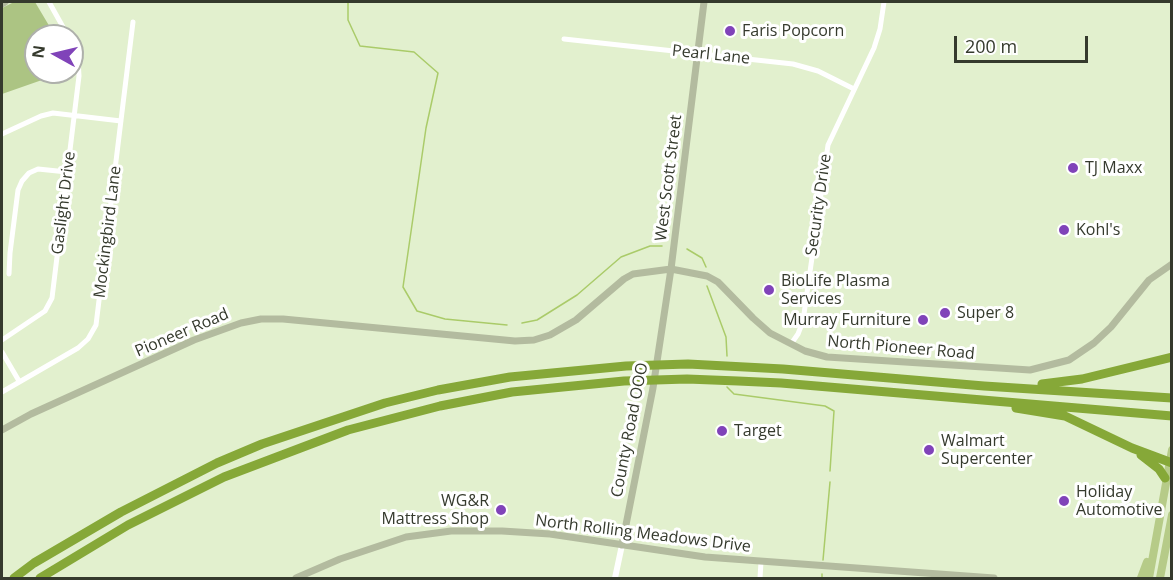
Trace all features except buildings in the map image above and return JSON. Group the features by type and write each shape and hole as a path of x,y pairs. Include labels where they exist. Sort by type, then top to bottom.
{"highway":[{"path":"984,386 1046,384 1082,379 1172,357"},
{"path":"14,579 34,563 105,521 218,463 312,426 385,403 438,390 555,372 688,364 1172,398"},
{"path":"40,579 129,525 224,477 337,434 440,406 523,391 624,381 687,379 781,383 1172,416"},
{"path":"960,398 1065,416 1132,448 1170,462"},
{"path":"1132,448 1160,469 1165,478"}],"main road":[{"name":"West Scott Street","path":"658,357 704,2"},
{"name":"North Pioneer Road","path":"385,329 516,341 534,340 550,335 576,320 633,274 671,269 707,276 718,282 770,333 805,351 827,357 1021,371 1040,368 1074,357 1094,343 1111,327 1149,280 1172,264"},
{"name":"Pioneer Road","path":"2,430 109,378 235,324 255,320 283,319 385,329"},
{"name":"County Road OOO","path":"622,545 658,357"},
{"path":"1149,579 1165,478 1172,450"},
{"path":"1159,514 1160,577"},
{"path":"1160,577 1172,515"},
{"name":"North Rolling Meadows Drive","path":"296,579 340,559 389,541 426,533 502,531 550,534 679,554 994,579"},
{"path":"1141,579 1155,542"}],"street":[{"path":"49,2 61,24"},
{"name":"Security Drive","path":"791,344 798,334 803,319 826,151 878,38 884,2"},
{"name":"Mockingbird Lane","path":"2,392 78,348 88,339 95,327 133,22"},
{"name":"Pearl Lane","path":"564,39 802,66 854,89"},
{"name":"Gaslight Drive","path":"2,340 45,311 52,300 77,84"},
{"path":"2,134 47,114 121,121"},
{"path":"9,274 21,182 36,170 68,172"},
{"path":"2,352 19,381"},
{"name":"County Road OOO","path":"615,579 622,545"},
{"path":"760,579 761,562"}],"green space":[{"path":"14,2 35,2 48,24 24,24 24,84 31,84 2,94 2,8"}],"waterway":[{"path":"348,2 348,20 360,46 414,52 438,73 426,128 403,287 417,311 445,319 507,325"},
{"path":"522,323 537,320 577,295 621,257 650,246 662,246"},
{"path":"687,249 702,258 706,267"},
{"path":"707,286 726,337 727,356"},
{"path":"727,387 734,394 825,406 834,411 830,471"},
{"path":"823,560 830,482"}],"place":[{"name":"Faris Popcorn","path":"730,31"},
{"name":"TJ Maxx","path":"1073,168"},
{"name":"Kohl's","path":"1064,230"},
{"name":"BioLife Plasma Services","path":"769,290"},
{"name":"Super 8","path":"945,313"},
{"name":"Murray Furniture","path":"923,320"},
{"name":"Target","path":"722,431"},
{"name":"Walmart Supercenter","path":"929,450"},
{"name":"Holiday Automotive","path":"1064,501"},
{"name":"WG&R Mattress Shop","path":"501,510"}]}
